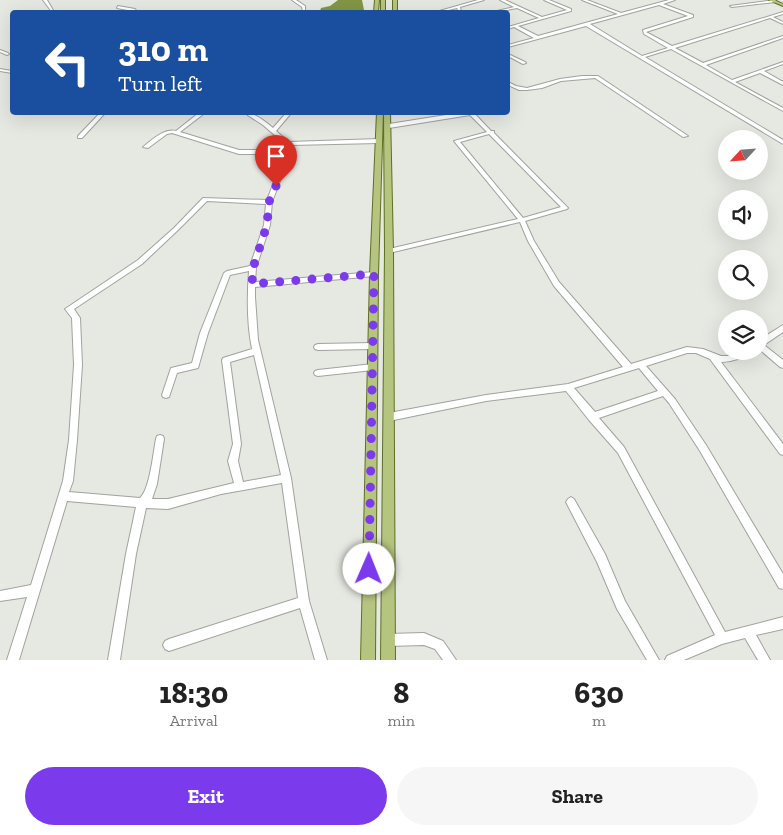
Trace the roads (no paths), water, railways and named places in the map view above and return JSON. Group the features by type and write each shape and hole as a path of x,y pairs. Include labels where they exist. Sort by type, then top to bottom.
{"main road":[{"path":"775,1 783,3"},
{"path":"368,660 374,274 380,115"},
{"path":"387,115 389,251 388,660"}],"street":[{"path":"119,0 118,7 134,10"},
{"path":"294,0 304,7 304,10"},
{"path":"445,10 482,0"},
{"path":"502,0 542,18"},
{"path":"510,27 570,10 546,0"},
{"path":"584,0 620,14"},
{"path":"510,45 673,0"},
{"path":"732,6 775,1"},
{"path":"592,3 598,2"},
{"path":"658,4 692,16 644,31 783,110"},
{"path":"458,6 459,10"},
{"path":"506,10 518,7"},
{"path":"642,57 783,13"},
{"path":"770,17 783,23"},
{"path":"586,24 783,142"},
{"path":"514,26 538,38"},
{"path":"702,65 783,36"},
{"path":"0,51 7,54"},
{"path":"510,56 524,63"},
{"path":"733,82 783,63"},
{"path":"760,72 783,84"},
{"path":"510,84 522,90 532,90 561,80 596,76 685,136"},
{"path":"80,137 101,115"},
{"path":"178,131 200,115"},
{"path":"257,115 288,148"},
{"path":"273,132 287,115"},
{"path":"388,126 458,115"},
{"path":"389,251 565,208 473,115"},
{"path":"146,147 167,132 178,131 239,152 379,141"},
{"path":"492,132 457,141 522,220 531,241 556,284 629,368"},
{"path":"288,148 269,202 267,225 253,268 251,297 256,350 286,478 304,601 321,660"},
{"path":"12,660 68,481 78,365 76,318 72,311 68,309 140,262 176,229 203,200 210,198 269,202"},
{"path":"166,395 174,370 194,366 204,333 227,273 253,268"},
{"path":"252,284 374,274"},
{"path":"768,339 783,328"},
{"path":"318,347 373,346"},
{"path":"240,487 233,461 237,444 226,360 256,350"},
{"path":"389,417 486,398 568,388 640,364 694,350 700,350 718,359"},
{"path":"768,352 783,365"},
{"path":"714,358 783,451"},
{"path":"640,364 665,392 703,448 783,584"},
{"path":"318,373 372,367"},
{"path":"568,388 621,450 722,638"},
{"path":"592,417 665,392"},
{"path":"114,660 131,554 142,503 148,497 160,439"},
{"path":"64,496 168,504 286,478"},
{"path":"570,502 601,558 621,605 653,660"},
{"path":"0,596 34,590"},
{"path":"169,645 304,601"},
{"path":"671,660 722,638 783,623"},
{"path":"747,631 764,660"},
{"path":"388,640 424,639 440,645 450,660"}]}
